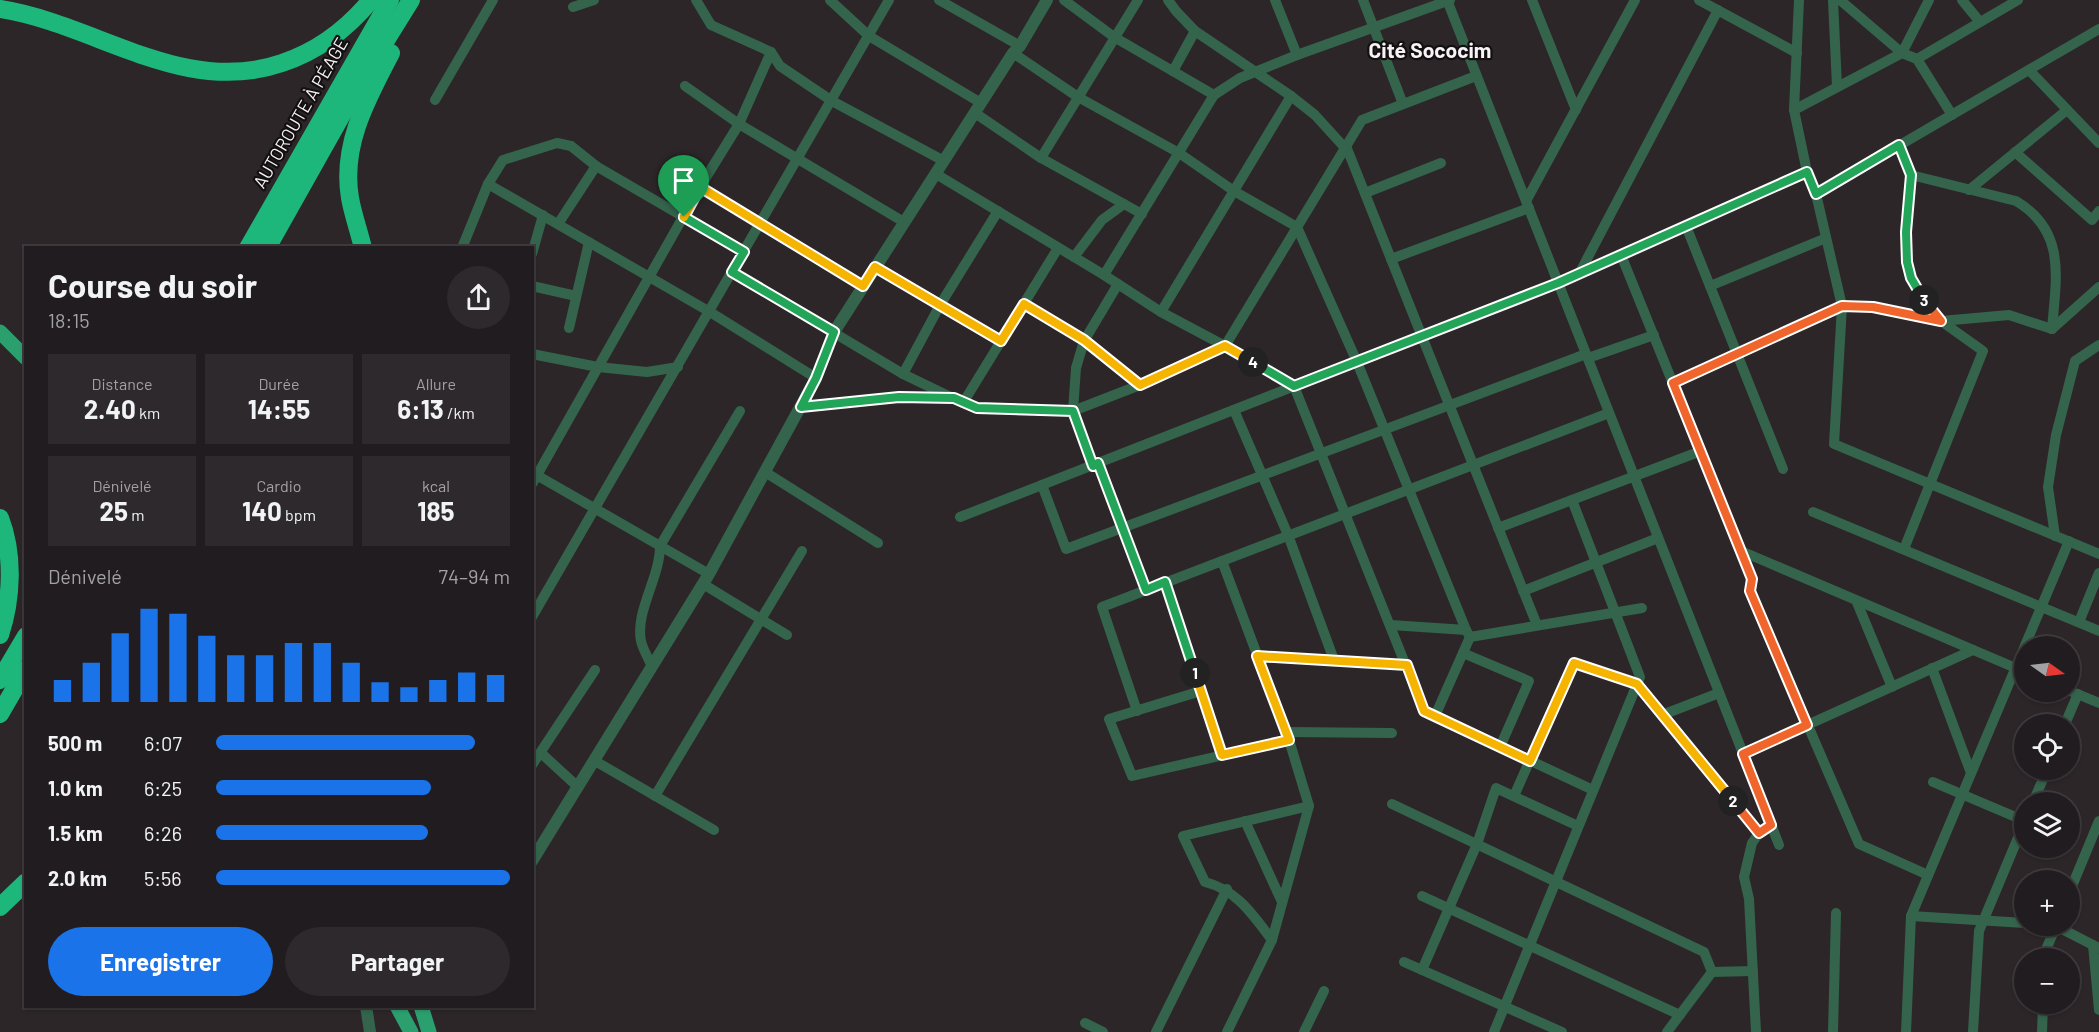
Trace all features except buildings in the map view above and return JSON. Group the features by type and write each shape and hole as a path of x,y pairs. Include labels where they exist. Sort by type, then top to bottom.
{"highway":[{"path":"0,9 22,12 61,24 171,65 203,72 237,73 273,66 303,56 329,40 350,23 371,0"},
{"name":"AUTOROUTE À PÉAGE","path":"249,246 390,0"},
{"path":"268,246 362,78 411,0"},
{"path":"362,246 350,198 348,164 350,147 361,112 416,0"},
{"path":"0,518 8,551 10,575 8,601 0,635"},
{"path":"0,680 24,639"},
{"path":"0,714 24,672"},
{"path":"0,907 24,884"}],"main road":[{"path":"0,332 24,356"},
{"path":"398,1008 411,1032"},
{"path":"422,1008 429,1032"}],"street":[{"path":"435,100 493,0"},
{"path":"577,0 573,7 594,0"},
{"path":"696,0 711,25 771,52 780,66 832,101 944,161"},
{"path":"830,0 869,36 978,108 1041,158 1142,214"},
{"path":"534,614 889,0"},
{"path":"939,0 1016,49 1078,97 1179,153 1234,191 1297,227 1357,362 1468,633 1463,653 1435,716"},
{"path":"534,858 706,579 801,407 816,378 834,332 1047,0"},
{"path":"1064,0 1114,37 1214,95"},
{"path":"1041,158 1138,0"},
{"path":"1168,0 1195,31 1291,96 1314,115 1345,147 1537,625"},
{"path":"1275,0 1298,55"},
{"path":"1363,0 1403,104"},
{"path":"1104,275 1214,95 1240,78 1257,71 1448,0 1779,845"},
{"path":"1532,0 1576,110"},
{"path":"1391,259 1527,205 1635,0"},
{"path":"1700,0 1797,54"},
{"path":"1799,0 1794,110 1807,172 1816,194 1842,306 1834,444 2099,554"},
{"path":"1833,0 1837,87"},
{"path":"1840,0 1902,52 1917,59 1952,115"},
{"path":"1794,110 1902,52 1929,0"},
{"path":"1962,0 1980,22"},
{"path":"1917,59 2019,0"},
{"path":"1579,274 1718,10"},
{"path":"1816,194 2099,29"},
{"path":"1173,71 1195,31"},
{"path":"771,52 739,124 700,187 534,477 660,546 761,619 787,634"},
{"path":"2029,70 2099,143"},
{"path":"732,272 903,374 958,401 977,408 1073,411 1140,385 1225,346 1362,120 1476,75"},
{"path":"685,86 739,124 904,222"},
{"path":"1161,312 1291,96"},
{"path":"1969,190 2067,110"},
{"path":"463,246 488,184 503,160 557,142 571,146 596,166 744,252"},
{"path":"1899,145 1911,175 1906,232 1907,262 1911,278 1941,321 1983,351 1904,549"},
{"path":"2015,152 2092,220 2099,211"},
{"path":"1365,193 1441,163"},
{"path":"558,224 596,166"},
{"path":"960,517 1558,283 1807,172"},
{"path":"936,174 1161,312 1294,386 1424,711 1593,790"},
{"path":"1911,175 2016,201 2030,209 2046,230 2055,250 2052,329"},
{"path":"488,184 710,312 816,378"},
{"path":"700,187 863,286"},
{"path":"1074,257 1102,220 1124,204"},
{"path":"903,374 940,305 998,211"},
{"path":"534,247 543,215"},
{"path":"1686,226 1783,469"},
{"path":"1710,286 1826,238"},
{"path":"569,328 589,242"},
{"path":"958,401 1001,341 1058,248"},
{"path":"1621,255 1752,579 1750,591 1859,844 1928,875"},
{"path":"875,267 1001,341"},
{"path":"1118,284 1084,340 1076,368 1073,411 1123,528 1146,590"},
{"path":"534,286 576,296"},
{"path":"2052,329 2099,287"},
{"path":"1024,304 1084,340 1140,385"},
{"path":"1673,383 1842,306 1873,307 1941,321 2008,315 2052,329"},
{"path":"1042,485 1066,549 1449,405 1654,335"},
{"path":"2055,536 2048,487 2056,435 2075,361 2099,345"},
{"path":"534,354 598,367 647,372 678,367"},
{"path":"801,407 899,397 958,401"},
{"path":"1234,410 1288,536 1334,660"},
{"path":"652,667 641,641 643,611 660,562 660,546 740,411"},
{"path":"1137,711 1102,607 1609,413"},
{"path":"1498,528 1701,451"},
{"path":"765,472 878,543"},
{"path":"1494,1032 1640,677 1572,500"},
{"path":"1813,512 2099,630"},
{"path":"1523,591 1658,538"},
{"path":"2032,636 2069,542"},
{"path":"655,796 802,551"},
{"path":"1741,551 2014,667"},
{"path":"1222,561 1287,736 1309,806 1272,940 1227,1032"},
{"path":"2079,622 2099,573"},
{"path":"1165,582 1222,755"},
{"path":"1856,600 1892,687"},
{"path":"1391,625 1468,633 1537,625 1642,608"},
{"path":"1743,754 1973,650"},
{"path":"1463,653 1529,681 1500,747"},
{"path":"1257,656 1407,665"},
{"path":"1514,796 1574,663 1637,684 1759,833"},
{"path":"1932,668 1971,773"},
{"path":"534,762 595,670"},
{"path":"1906,1032 1911,916 1971,773 2014,683"},
{"path":"1201,691 1109,719 1132,776 1222,755 1287,736 1392,733"},
{"path":"1662,715 1719,693"},
{"path":"2080,695 2099,703"},
{"path":"541,753 578,787"},
{"path":"595,761 714,830"},
{"path":"1933,782 2014,816"},
{"path":"1422,970 1476,844 1496,788 1578,826"},
{"path":"1392,804 1704,952 1712,972"},
{"path":"1272,940 1245,905 1227,889 1205,882 1183,836 1309,806"},
{"path":"1245,821 1282,902"},
{"path":"2079,870 2099,821"},
{"path":"1756,1032 1749,899 1744,877 1752,843 1759,833 1771,825"},
{"path":"1973,1032 1979,931 2014,847"},
{"path":"1156,1032 1227,889"},
{"path":"1422,896 1680,1015"},
{"path":"1833,1032 1836,913"},
{"path":"1911,916 2014,922"},
{"path":"2075,936 2096,947 2099,1010"},
{"path":"1404,962 1562,1032"},
{"path":"1712,972 1753,971"},
{"path":"1667,1032 1712,972"},
{"path":"1304,1032 1324,991"},
{"path":"366,1008 370,1032"},
{"path":"2042,1032 2043,1014"},
{"path":"1085,1023 1103,1032"}],"district":[{"name":"Cité Sococim","path":"1430,51"}],"route":[{"path":"1899,145 1911,175 1906,232 1907,262 1911,278 1941,321 1873,307 1842,306 1673,383 1752,579 1750,591 1807,725 1743,754 1771,825 1759,833 1637,684 1574,663 1530,761 1424,711 1407,665 1257,656 1289,740 1222,755 1165,582 1146,590 1098,463 1093,466 1073,411 977,408 954,398 899,397 801,407 816,378 834,332 732,272 744,252 684,217 700,187 863,286 875,267 1001,341 1024,304 1084,340 1140,385 1225,346 1294,386 1558,283 1807,172 1816,194 1899,145"}]}
